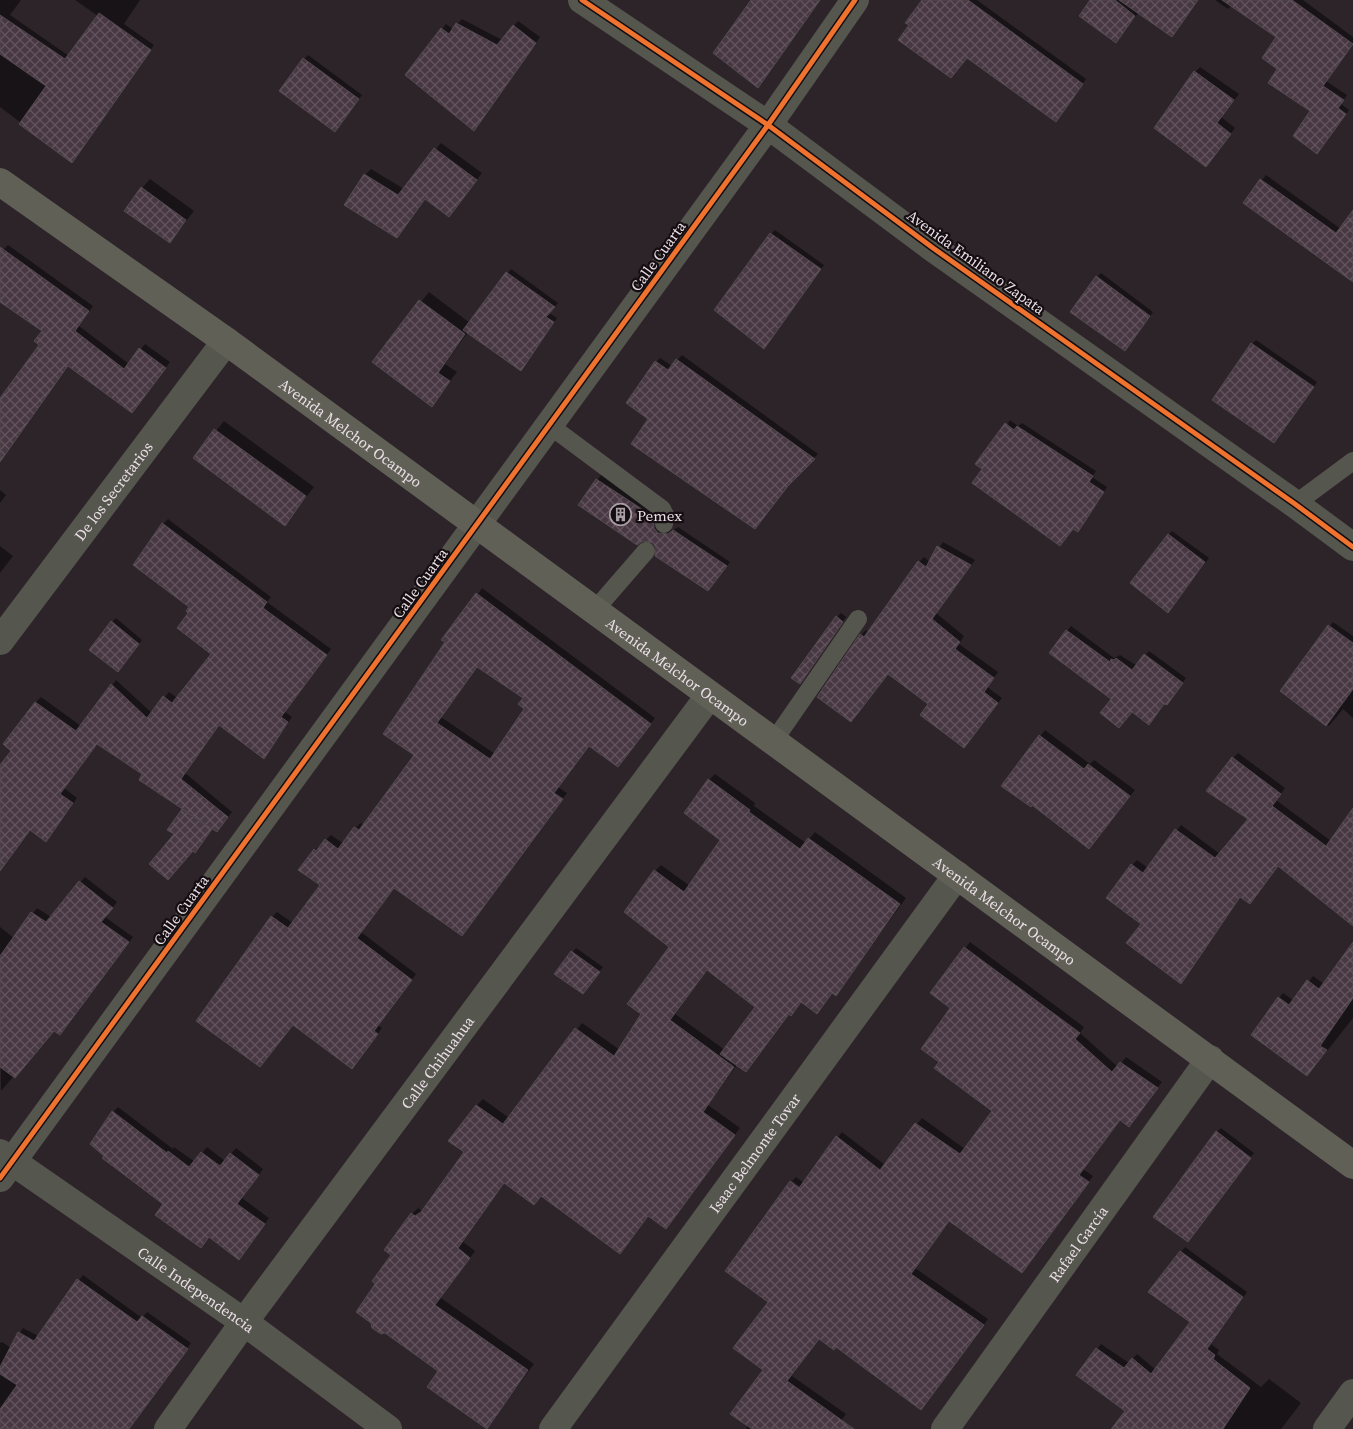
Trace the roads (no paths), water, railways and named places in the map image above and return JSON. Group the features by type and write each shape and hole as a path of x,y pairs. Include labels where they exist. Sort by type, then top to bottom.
{"main road":[{"name":"Avenida Melchor Ocampo","path":"0,182 226,342 1353,1165"}],"street":[{"name":"Avenida Emiliano Zapata","path":"582,0 768,125 933,248 1353,547"},
{"name":"Calle Cuarta","path":"4,1164 478,526 549,425 768,125 855,0"},
{"name":"De los Secretarios","path":"0,641 226,342"},
{"name":"Calle Chihuahua","path":"168,1429 244,1322 709,696"},
{"name":"Isaac Belmonte Tovar","path":"553,1429 957,875"},
{"name":"Rafael García","path":"944,1429 1210,1060"},
{"name":"Calle Independencia","path":"4,1164 244,1322 388,1429"},
{"path":"1326,1429 1353,1393"}],"lane":[{"path":"549,425 662,509 665,515 664,524"},
{"path":"1295,504 1353,461"},
{"path":"594,611 646,551"},
{"path":"773,742 858,619"}],"place":[{"name":"Pemex","path":"621,515"}]}
